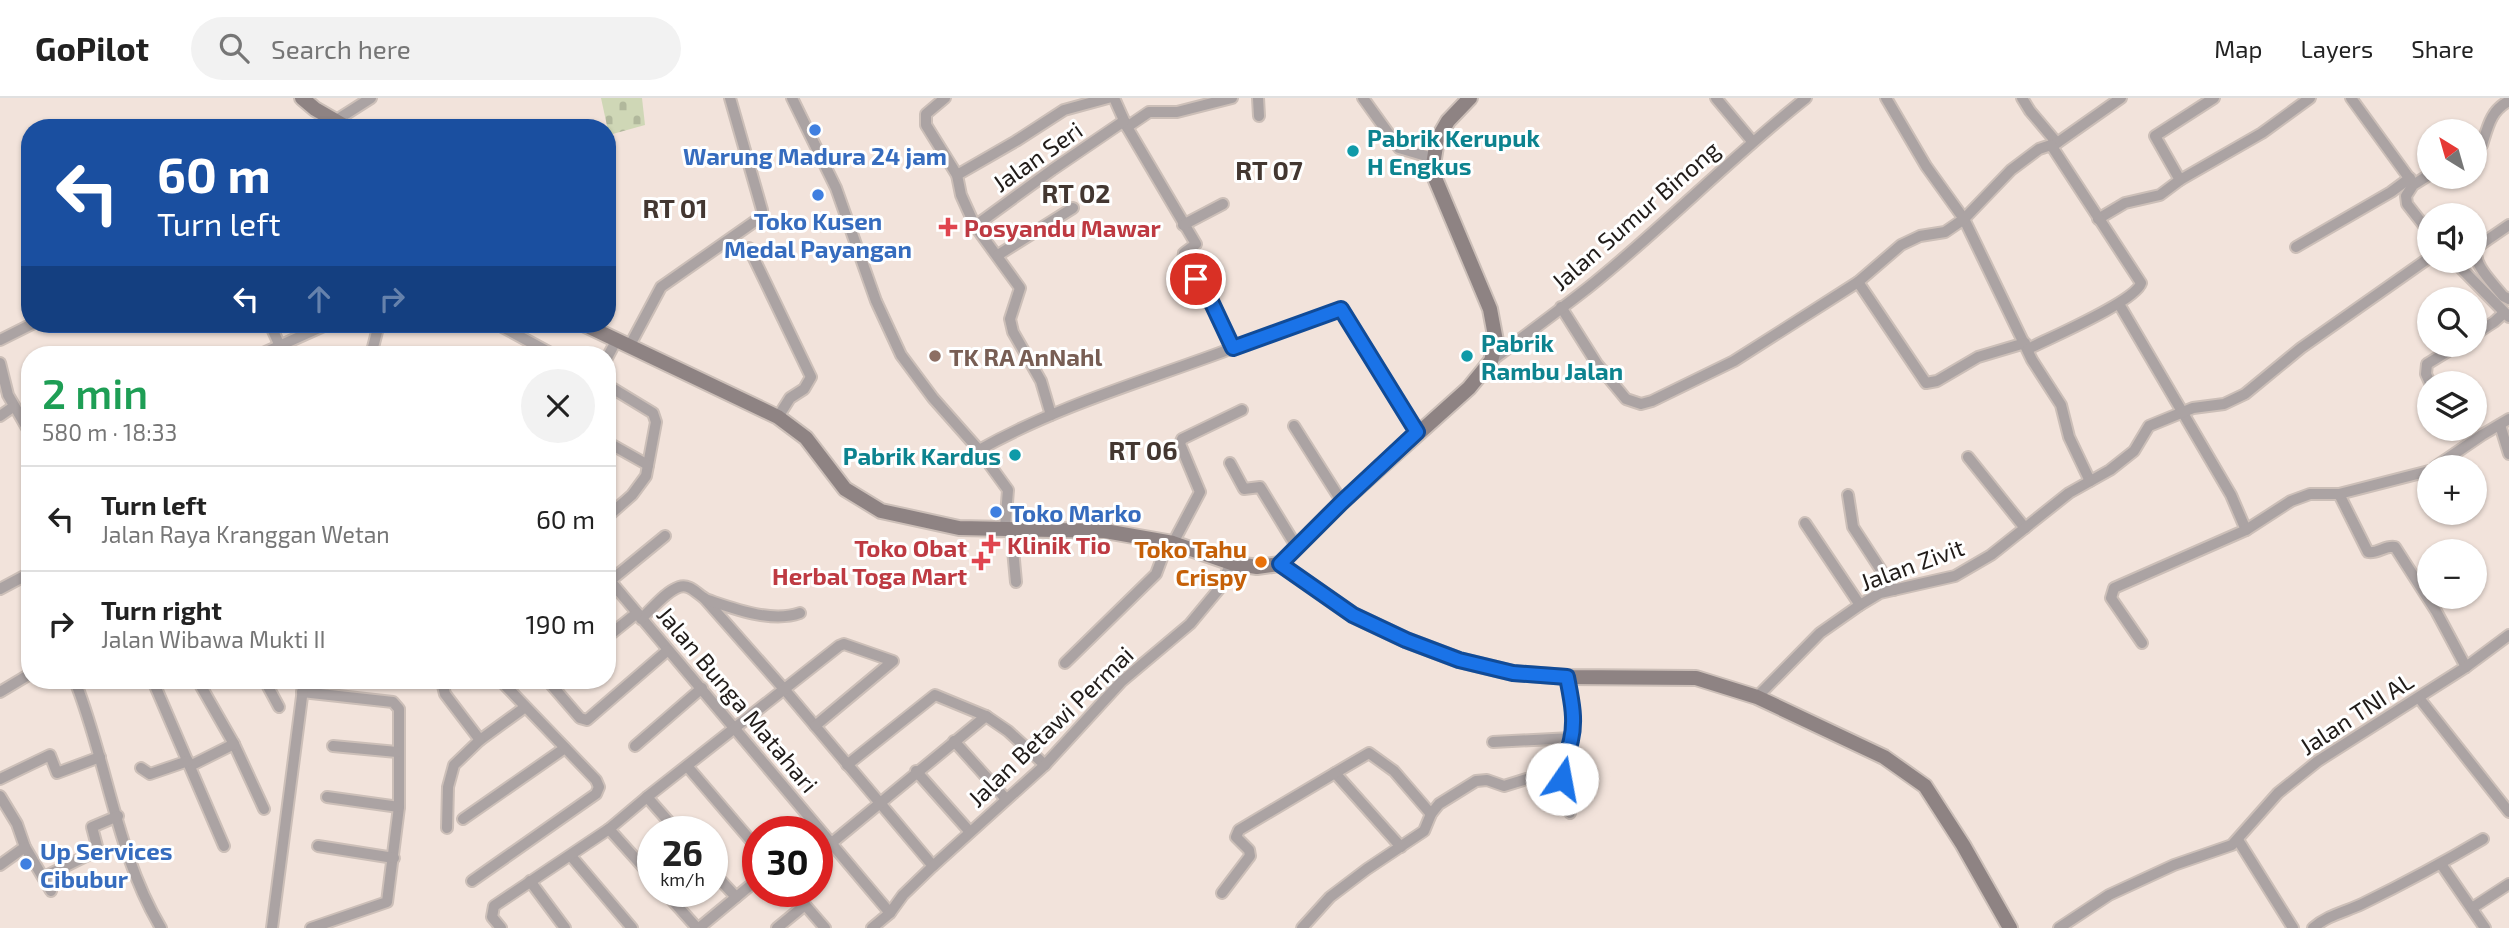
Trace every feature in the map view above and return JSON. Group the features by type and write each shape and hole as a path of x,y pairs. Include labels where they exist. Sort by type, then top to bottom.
{"main road":[{"path":"302,98 330,119"},
{"path":"601,333 778,417 806,438 845,489 881,511 959,528 1105,531 1170,543 1231,563 1257,567 1280,564 1417,432 1469,388 1491,361 1496,341 1490,309 1432,171 1437,140 1448,121 1470,98"},
{"path":"1280,564 1353,615 1406,640 1459,660 1513,673 1567,677 1696,678 1757,697 1884,757 1926,786 2010,928"}],"street":[{"path":"346,119 371,98"},
{"path":"616,350 661,287 761,217 762,210 730,98"},
{"path":"792,98 836,188 876,301 901,355 933,398 979,450 1008,490 1008,528 1016,582"},
{"name":"Jalan Seri","path":"945,98 926,114 926,125 957,175 961,195 975,226 999,255 1020,288 1010,319 1013,332 1041,381 1051,415"},
{"name":"Jalan Seri","path":"957,175 1064,110 1108,98"},
{"path":"1114,98 1126,124 1196,244 1184,253 1183,260 1210,299 1233,348"},
{"name":"Jalan Seri","path":"975,226 1052,170 1149,112 1177,112 1198,102 1232,98"},
{"path":"1258,98 1259,116"},
{"path":"1363,98 1398,148 1433,158"},
{"path":"1716,98 1752,141"},
{"name":"Jalan Sumur Binong","path":"1491,361 1588,287 1679,209 1752,141 1806,98"},
{"path":"1886,98 1926,166 1965,219 2032,360 2061,405 2069,438 2090,481"},
{"path":"1858,282 1926,383 1937,381 1978,357 2026,346 2119,304 2139,290 2141,283 2022,98"},
{"path":"1561,307 1604,373 1626,399 1642,404 1734,361 1858,282 1901,245 1920,236 1945,232 1965,219 2011,170 2039,149 2054,144 2121,98"},
{"path":"2180,180 2155,136 2214,98"},
{"path":"2098,219 2125,203 2160,195 2180,180 2262,133 2311,98"},
{"path":"2351,98 2412,181"},
{"path":"2487,128 2499,106 2509,101"},
{"path":"2296,247 2417,179"},
{"path":"2412,181 2406,196 2407,204 2417,217"},
{"path":"1183,225 1223,204"},
{"path":"999,255 1073,208"},
{"path":"2509,225 2477,247 2475,253 2478,263 2503,296 2509,299"},
{"path":"749,248 811,377 804,389 790,398 778,417"},
{"name":"Jalan Zivit","path":"1757,697 1821,633 1860,605 1880,593 1955,576 1992,555 2069,493 2110,470 2134,451 2149,426 2193,408 2224,404 2245,394 2301,348 2417,266"},
{"path":"2466,273 2506,315 2487,327"},
{"path":"2119,304 2231,495 2246,530"},
{"path":"979,450 1051,415 1341,309 1417,432"},
{"path":"0,340 21,330"},
{"path":"291,346 313,333"},
{"path":"514,333 537,346"},
{"path":"2426,371 2427,364 2438,357"},
{"path":"0,363 8,395 21,419"},
{"path":"616,390 653,413 656,422 646,476 632,495 618,507"},
{"path":"0,416 13,407"},
{"path":"1065,663 1156,574 1170,543 1200,492 1180,444 1182,439 1242,410"},
{"path":"2453,455 2504,422 2509,454"},
{"path":"1294,426 1342,502"},
{"path":"616,447 648,465"},
{"path":"1968,457 2025,528"},
{"path":"1230,463 1244,489 1260,487 1296,546"},
{"path":"2142,643 2111,597 2114,588 2246,530 2291,501 2309,494 2339,494 2417,474"},
{"path":"2339,494 2368,551 2395,547 2436,611 2466,667"},
{"path":"1848,495 1853,527 1894,590"},
{"path":"1805,523 1860,605"},
{"path":"616,574 665,536"},
{"name":"Jalan Betawi Permai","path":"872,928 890,913 903,895 933,866 1045,765 1122,682 1190,624 1219,589 1231,563"},
{"path":"0,589 21,578"},
{"path":"616,631 678,588 689,587 704,598 933,866"},
{"name":"Jalan Bunga Matahari","path":"616,588 810,816"},
{"path":"704,598 766,615 785,617 800,613"},
{"name":"Jalan TNI AL","path":"2238,840 2278,793 2318,761 2466,667 2509,635"},
{"path":"501,928 492,917 494,905 609,829 844,644 893,661 816,726"},
{"path":"557,689 580,718 587,720 668,650"},
{"path":"1567,677 1574,710 1572,738 1562,768 1563,797 1570,813"},
{"path":"0,692 21,679"},
{"path":"635,746 702,688"},
{"path":"78,689 87,710 132,866 147,906 160,928"},
{"path":"157,689 224,846"},
{"path":"203,689 234,744 264,808"},
{"path":"269,689 279,707"},
{"path":"272,928 303,689"},
{"path":"311,928 387,902 399,807 399,709 393,702 320,689"},
{"path":"443,689 444,694 480,740"},
{"path":"472,881 596,794 599,788 596,780 508,689"},
{"path":"847,765 935,695 986,716 1008,731 1045,765"},
{"path":"2419,698 2509,813"},
{"path":"447,828 448,787 454,765 480,740 524,708"},
{"path":"833,841 986,716"},
{"path":"1493,742 1572,738"},
{"path":"954,741 1006,799"},
{"path":"141,768 150,774 189,763 234,744"},
{"path":"333,746 397,752"},
{"path":"463,819 565,748"},
{"path":"1222,893 1250,856 1249,850 1236,837 1239,830 1369,754 1394,771 1431,814"},
{"path":"0,779 50,755 57,773 100,757"},
{"path":"687,766 742,830"},
{"path":"1302,928 1330,897 1424,831 1431,814 1439,804 1476,782 1487,780 1504,786 1562,768"},
{"path":"916,771 970,832"},
{"path":"1335,773 1401,847"},
{"path":"0,796 51,891"},
{"path":"327,797 399,807"},
{"path":"647,797 664,816"},
{"path":"44,877 98,850 92,827 118,816"},
{"path":"609,829 637,860"},
{"path":"2314,928 2337,912 2358,906 2441,864 2483,839"},
{"path":"2059,928 2109,895 2174,865 2232,845 2238,840 2293,928"},
{"name":"Jalan Bunga Matahari","path":"833,843 890,913"},
{"path":"318,846 394,858"},
{"path":"0,865 25,847"},
{"path":"570,856 632,928"},
{"path":"2441,864 2485,928"},
{"path":"530,881 565,928"},
{"path":"2472,908 2509,884"},
{"path":"728,888 736,897"},
{"path":"679,907 698,928 742,892"},
{"path":"777,928 803,907"},
{"path":"807,907 825,928"}],"green space":[{"path":"601,98 642,98 645,125 616,133 616,119 606,119"}],"place":[{"name":"Warung Madura 24 jam","path":"815,130"},
{"name":"Pabrik Kerupuk H Engkus","path":"1353,151"},
{"name":"Toko Kusen Medal Payangan","path":"818,195"},
{"name":"Posyandu Mawar","path":"948,227"},
{"name":"TK RA AnNahl","path":"935,356"},
{"name":"Pabrik Rambu Jalan","path":"1467,356"},
{"name":"Pabrik Kardus","path":"1015,455"},
{"name":"Toko Marko","path":"996,512"},
{"name":"Klinik Tio","path":"991,544"},
{"name":"Toko Obat Herbal Toga Mart","path":"981,561"},
{"name":"Toko Tahu Crispy","path":"1261,562"},
{"name":"Up Services Cibubur","path":"26,864"}],"district":[{"name":"RT 07","path":"1269,169"},
{"name":"RT 02","path":"1076,192"},
{"name":"RT 01","path":"675,207"},
{"name":"RT 06","path":"1143,449"}],"route":[{"path":"1196,279 1210,299 1233,348 1341,309 1417,432 1280,564 1353,615 1406,640 1459,660 1513,673 1567,677 1574,710 1572,738 1562,768 1562,779"}]}
